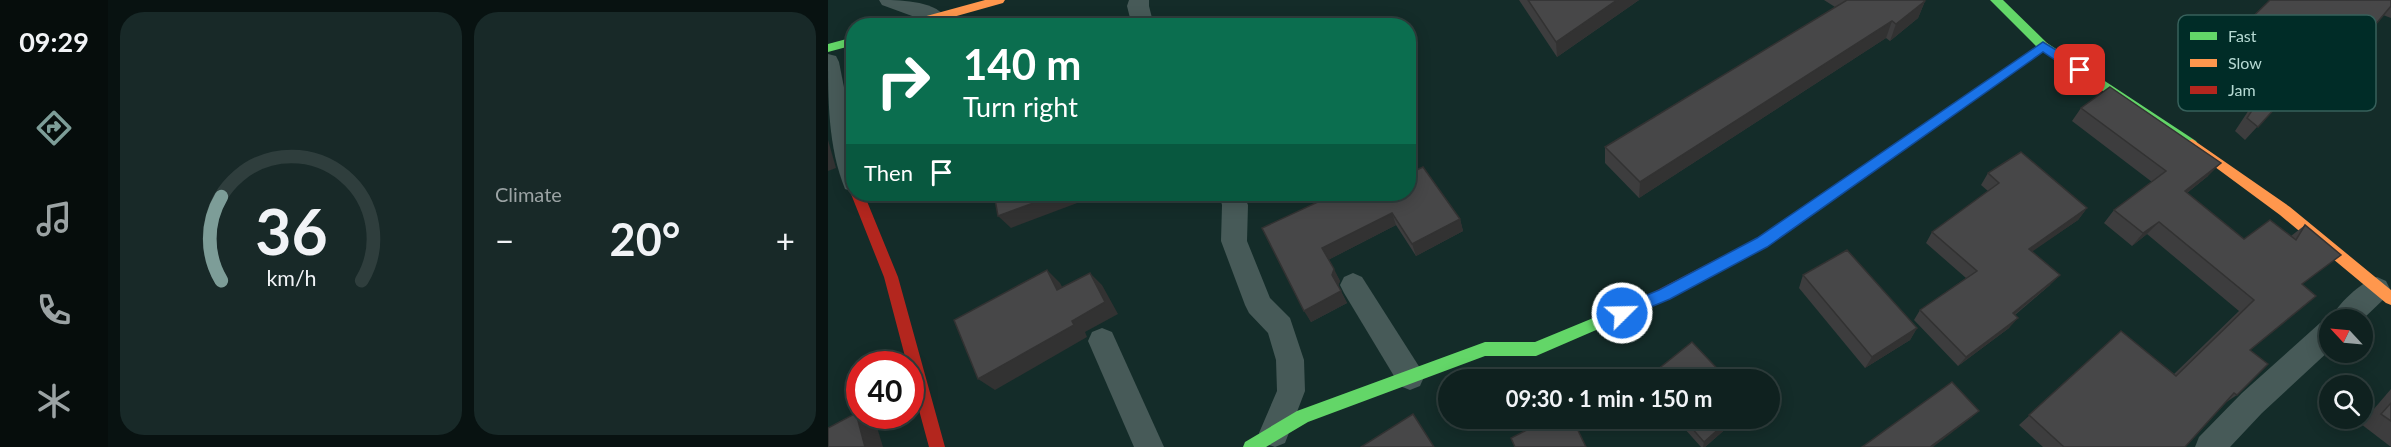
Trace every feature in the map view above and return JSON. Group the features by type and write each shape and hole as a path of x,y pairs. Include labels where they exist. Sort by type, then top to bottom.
{"street":[{"path":"889,0 934,17"},
{"path":"931,18 999,0"},
{"path":"1139,0 1141,18"},
{"path":"1996,0 2043,46 2193,145 2284,211 2384,294 2361,309"},
{"path":"828,48 846,43"},
{"path":"1262,440 1303,416 1485,349 1536,349 1674,289 1762,242 2043,46"},
{"path":"828,62 846,162"},
{"path":"861,201 891,278 937,447"},
{"path":"1234,201 1234,241 1259,305 1280,327 1290,360 1291,391 1262,440"},
{"path":"1353,285 1410,377"},
{"path":"1102,341 1149,447"},
{"path":"2210,447 2252,403 2319,342"}],"building":[{"path":"1528,0 1617,0 1556,42"},
{"path":"1847,0 1925,1 1896,24 1892,21 1640,182 1605,147"},
{"path":"2270,0 2391,0 2391,6 2376,24 2376,15 2255,15"},
{"path":"2110,87 2221,163 2185,191 2244,239 2270,220 2296,240 2305,225 2341,255 2302,284 2316,296 2250,350 2268,364 2237,395 2234,393 2185,447 2064,447 2029,415 2121,331 2176,376 2254,300 2159,222 2143,233 2114,210 2166,171 2081,108"},
{"path":"2252,111 2272,111 2258,127 2247,118"},
{"path":"2021,152 2087,208 2029,249 2060,275 2013,313 2018,318 1966,357 1920,310 1977,271 1932,232 1999,183 1988,173"},
{"path":"1423,167 1460,219 1412,244 1392,213 1322,248 1334,269 1332,275 1341,291 1304,311 1262,228 1320,201 1416,201 1416,170"},
{"path":"995,201 1039,201 998,216"},
{"path":"1847,250 1917,328 1872,357 1803,275"},
{"path":"1047,270 1057,290 1090,273 1105,302 1072,321 1074,325 978,379 954,320"},
{"path":"1692,342 1718,369 1658,369"},
{"path":"1952,382 1979,411 1930,447 1862,447"},
{"path":"2391,403 2391,421 2381,414"},
{"path":"1413,414 1434,447 1361,447"},
{"path":"846,418 846,429 860,429 865,447 828,447 828,428"},
{"path":"1529,429 1577,429 1586,447 1515,447 1511,438"},
{"path":"1693,429 1719,429 1704,442"}],"traffic: fast":[{"path":"1996,0 2043,46 2192,144"},
{"path":"828,48 846,43"},
{"path":"1251,447 1303,416 1485,349 1536,349 1649,301"}],"traffic: slow":[{"path":"934,18 999,0"},
{"path":"1939,119 2043,46"},
{"path":"2192,144 2285,211 2391,299"}],"traffic: jam":[{"path":"1649,301 1762,242 1939,119"},
{"path":"861,201 891,277 937,447"}],"route":[{"path":"1622,313 1665,294 1762,242 2043,46 2080,70"}]}
